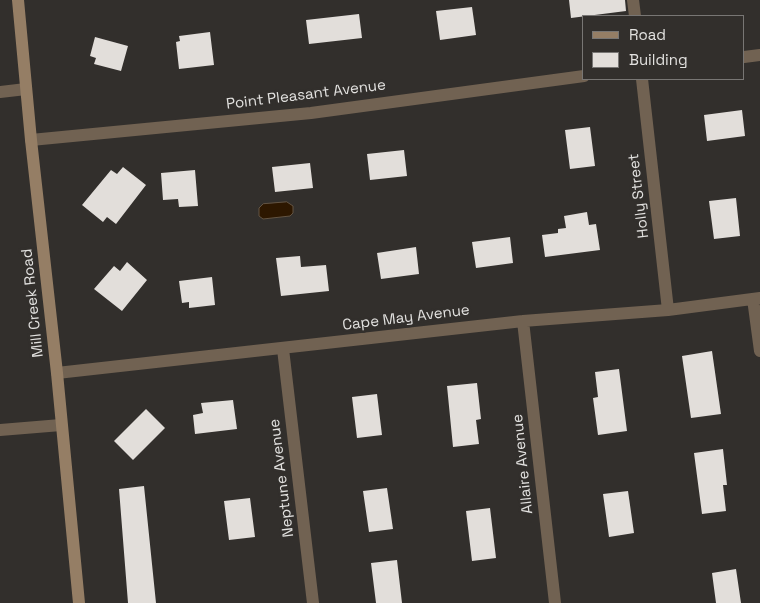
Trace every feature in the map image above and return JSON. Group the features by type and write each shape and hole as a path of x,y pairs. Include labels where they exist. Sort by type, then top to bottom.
{"street":[{"name":"Mill Creek Road","path":"18,0 79,603"},
{"path":"633,0 635,15"},
{"path":"745,57 760,55"},
{"name":"Point Pleasant Avenue","path":"31,140 311,113 582,76"},
{"name":"Holly Street","path":"642,80 668,310"},
{"path":"0,92 26,89"},
{"path":"757,298 760,351"},
{"name":"Cape May Avenue","path":"57,373 523,321 668,310 757,298"},
{"name":"Allaire Avenue","path":"523,321 555,603"},
{"name":"Neptune Avenue","path":"283,349 313,603"},
{"path":"0,430 61,425"}],"shaded area":[{"path":"287,202 293,206 293,213 290,216 263,219 259,216 259,208 263,204"}],"building":[{"path":"569,0 625,0 626,11 582,15 582,17 571,18"},
{"path":"472,7 476,35 440,40 436,11"},
{"path":"359,14 362,38 309,44 306,20"},
{"path":"210,32 214,65 179,69 176,42 180,41 179,36"},
{"path":"95,37 128,46 121,71 94,64 96,58 90,56"},
{"path":"742,110 745,136 707,141 704,115"},
{"path":"590,127 595,166 570,169 565,130"},
{"path":"404,150 407,176 370,180 367,154"},
{"path":"310,163 313,188 275,192 272,167"},
{"path":"123,167 146,185 116,224 107,217 103,222 82,205 111,170 117,174"},
{"path":"195,170 198,206 179,207 178,199 163,200 161,173"},
{"path":"736,198 740,236 714,239 709,201"},
{"path":"587,212 589,225 596,224 600,250 545,257 542,235 558,233 558,229 566,228 564,216"},
{"path":"510,237 513,263 476,268 472,242"},
{"path":"416,247 419,274 381,279 377,253"},
{"path":"300,256 301,267 326,265 329,291 281,296 276,258"},
{"path":"127,262 147,280 122,311 94,289 114,266 120,271"},
{"path":"212,277 215,305 189,308 189,302 182,303 179,281"},
{"path":"712,351 721,414 691,418 682,356"},
{"path":"619,369 627,431 598,435 593,398 598,397 595,372"},
{"path":"477,383 481,419 476,420 479,444 453,447 447,386"},
{"path":"377,394 382,435 357,438 352,397"},
{"path":"233,400 237,429 195,434 193,415 203,413 201,403"},
{"path":"146,409 165,428 133,460 114,441"},
{"path":"723,449 727,485 723,485 726,511 702,514 694,453"},
{"path":"144,486 156,603 128,603 119,489"},
{"path":"387,488 393,529 369,532 363,491"},
{"path":"628,491 634,533 609,537 603,494"},
{"path":"250,498 255,537 229,540 224,501"},
{"path":"490,508 496,558 472,561 466,511"},
{"path":"397,560 402,603 376,603 371,563"},
{"path":"736,569 741,603 716,603 712,573"}]}
